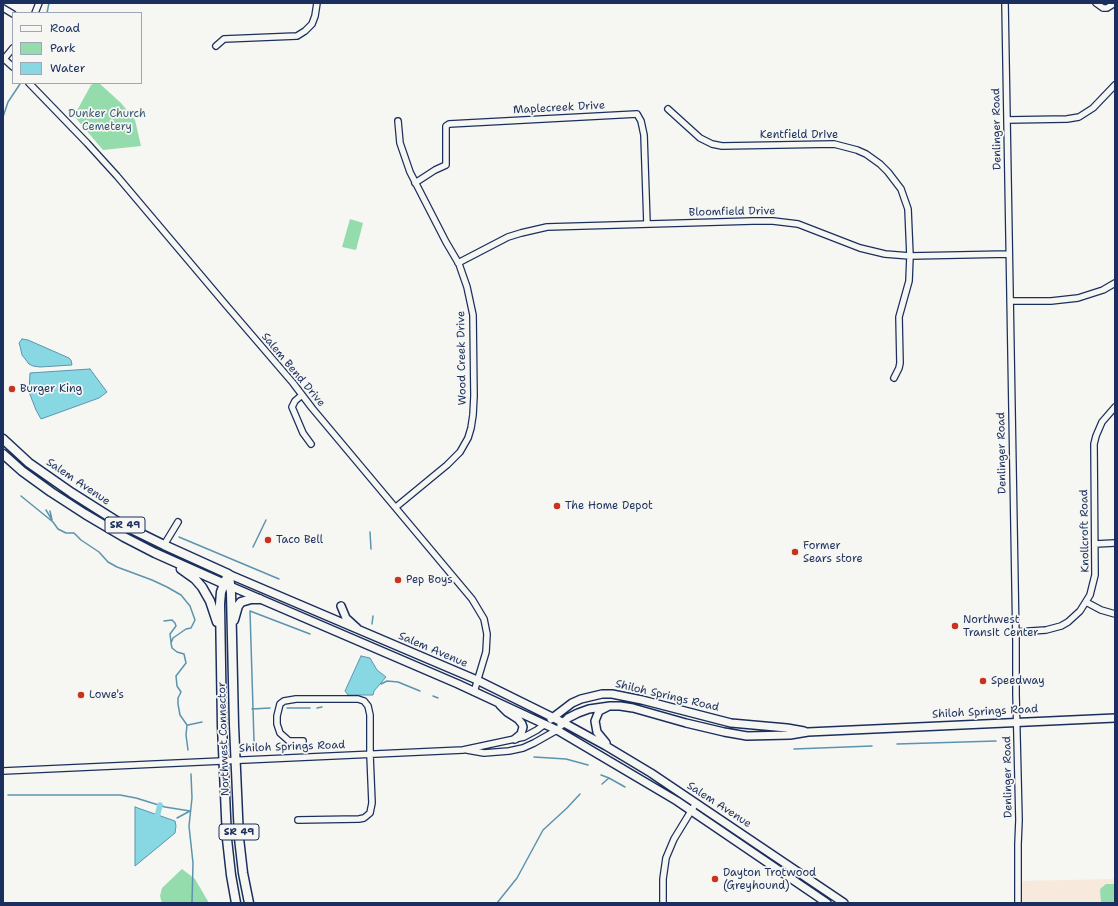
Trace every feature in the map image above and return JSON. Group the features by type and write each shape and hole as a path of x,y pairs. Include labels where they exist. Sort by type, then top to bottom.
{"highway":[{"name":"Salem Avenue","path":"3,439 29,462 92,506 121,524 228,574"},
{"path":"3,445 19,459 29,462"},
{"name":"Salem Avenue","path":"3,454 22,471 85,514 124,537 155,553 227,585"},
{"path":"22,471 32,472 56,489 92,506"},
{"name":"SR 49","path":"155,553 183,570 195,579 202,587 210,601 220,637"},
{"path":"220,637 221,592 227,585 228,574"},
{"name":"Northwest Connector","path":"227,585 232,632 235,760 239,838 243,873 249,903"},
{"path":"232,632 236,612 241,602 251,598 258,599"},
{"name":"Northwest Connector","path":"220,637 223,761 227,839 236,903"}],"main road":[{"name":"Salem Avenue","path":"228,574 477,680 564,723 617,752 651,773 844,903"},
{"name":"Salem Avenue","path":"227,585 496,701 557,730 645,781 827,903"},
{"path":"340,606 346,618 360,631"},
{"name":"Shiloh Springs Road","path":"545,724 572,703 581,699 602,694 612,694 625,695 731,723 787,728 808,732"},
{"path":"496,701 522,724 523,727 521,734 515,740"},
{"path":"610,706 598,713 595,720 595,726 597,732 603,740 617,752"},
{"name":"Shiloh Springs Road","path":"557,730 568,718 589,709 610,706 633,708 674,720 747,736 790,736 808,732 1115,718"},
{"path":"645,781 670,790 681,798 696,803"},
{"path":"803,887 815,892 832,903"}],"street":[{"path":"216,46 224,39 297,36 306,31 312,24 317,3"},
{"name":"Denlinger Road","path":"1005,3 1016,632 1016,722 1019,820 1018,903"},
{"path":"1096,3 1103,8 1107,8 1115,3"},
{"path":"3,8 12,13"},
{"path":"12,49 4,59 12,66"},
{"name":"Salem Bend Drive","path":"30,84 117,176 472,599 484,619 487,642 474,692"},
{"path":"1007,120 1067,119 1079,117 1094,108 1115,85"},
{"name":"Kentfield Drive","path":"668,109 700,138 706,142 718,146 842,145 866,154 888,172 900,189 908,209 910,256 909,281 899,317 900,363 894,378"},
{"name":"Maplecreek Drive","path":"415,183 446,165 446,126 449,124 637,114 641,121 644,135 647,224"},
{"name":"Wood Creek Drive","path":"396,507 455,458 464,445 471,428 474,396 473,315 468,287 458,263 415,183 403,154 398,121"},
{"name":"Bloomfield Drive","path":"458,263 496,243 521,232 532,230 561,226 752,221 788,222 869,251 894,255 1009,254"},
{"path":"1010,301 1051,301 1078,298 1103,290 1115,283"},
{"path":"302,395 295,401 292,407 303,433 310,444"},
{"name":"Knollcroft Road","path":"1016,632 1046,630 1061,626 1074,617 1090,595 1095,580 1094,444 1102,422 1115,407"},
{"path":"164,545 178,522"},
{"path":"1095,544 1115,543"},
{"path":"1086,602 1101,610 1115,614"},
{"path":"298,820 359,819 368,816 371,811 372,803 369,708 364,701 358,699 296,699 281,702 277,716 277,724 280,733 289,741 303,741"},
{"name":"Shiloh Springs Road","path":"463,750 484,744 515,740 524,737 545,724"},
{"name":"Shiloh Springs Road","path":"3,771 463,750 484,753 509,751 534,744 557,730"},
{"path":"663,903 662,879 666,858 674,839 696,803"}],"shaded area":[{"path":"1115,879 1115,903 1018,903 1018,881"}],"green space":[{"name":"Dunker Church Cemetery","path":"100,84 121,103 135,120 141,146 103,150 74,116 91,85"},
{"path":"350,219 363,223 356,250 342,247"},
{"path":"182,869 195,879 209,903 162,903 160,896 162,888"},
{"path":"1106,884 1115,884 1115,903 1101,903 1100,889"}],"water":[{"path":"22,339 28,340 69,358 72,365 40,367 29,364 22,355 19,343"},
{"path":"90,369 107,392 99,398 41,419 29,392 30,373"},
{"path":"361,656 370,658 377,670 386,677 374,691 373,695 348,695 345,691"},
{"path":"135,807 175,821 176,826 175,833 135,866"}],"waterway":[{"path":"47,12 49,3"},
{"path":"3,117 8,102 20,84"},
{"path":"21,496 53,522 58,529 66,533 74,533 81,540 99,552 108,562 167,587 181,595 190,606 195,620 191,628 186,629 173,638 171,643 172,648 177,652 184,654 186,663 176,676 177,686 181,692 178,698 180,715 187,725 186,735 188,750"},
{"path":"46,510 52,520"},
{"path":"50,511 52,520"},
{"path":"253,547 266,520"},
{"path":"370,532 371,549"},
{"path":"179,537 279,579"},
{"path":"254,741 250,611 310,634"},
{"path":"372,624 373,616"},
{"path":"164,621 172,620 175,623 176,626 170,634 171,642"},
{"path":"381,684 387,681 398,682 420,691"},
{"path":"433,696 438,698"},
{"path":"317,708 322,707"},
{"path":"252,709 270,708"},
{"path":"287,708 310,708"},
{"path":"188,725 202,722"},
{"path":"897,744 996,741"},
{"path":"794,749 872,746"},
{"path":"534,757 566,759 588,765"},
{"path":"191,774 192,798 189,826 193,863 192,903"},
{"path":"601,775 625,787"},
{"path":"602,784 609,778"},
{"path":"497,903 517,878 543,830 580,794"},
{"path":"8,795 120,795 136,798 165,807 190,811"},
{"path":"157,817 160,805"},
{"path":"177,818 190,811"}],"place":[{"name":"Burger King","path":"12,389"},
{"name":"The Home Depot","path":"557,506"},
{"name":"Taco Bell","path":"268,540"},
{"name":"Former Sears store","path":"795,552"},
{"name":"Pep Boys","path":"398,580"},
{"name":"Northwest Transit Center","path":"955,626"},
{"name":"Speedway","path":"983,681"},
{"name":"Lowe's","path":"81,695"},
{"name":"Dayton Trotwood (Greyhound)","path":"715,879"}]}
